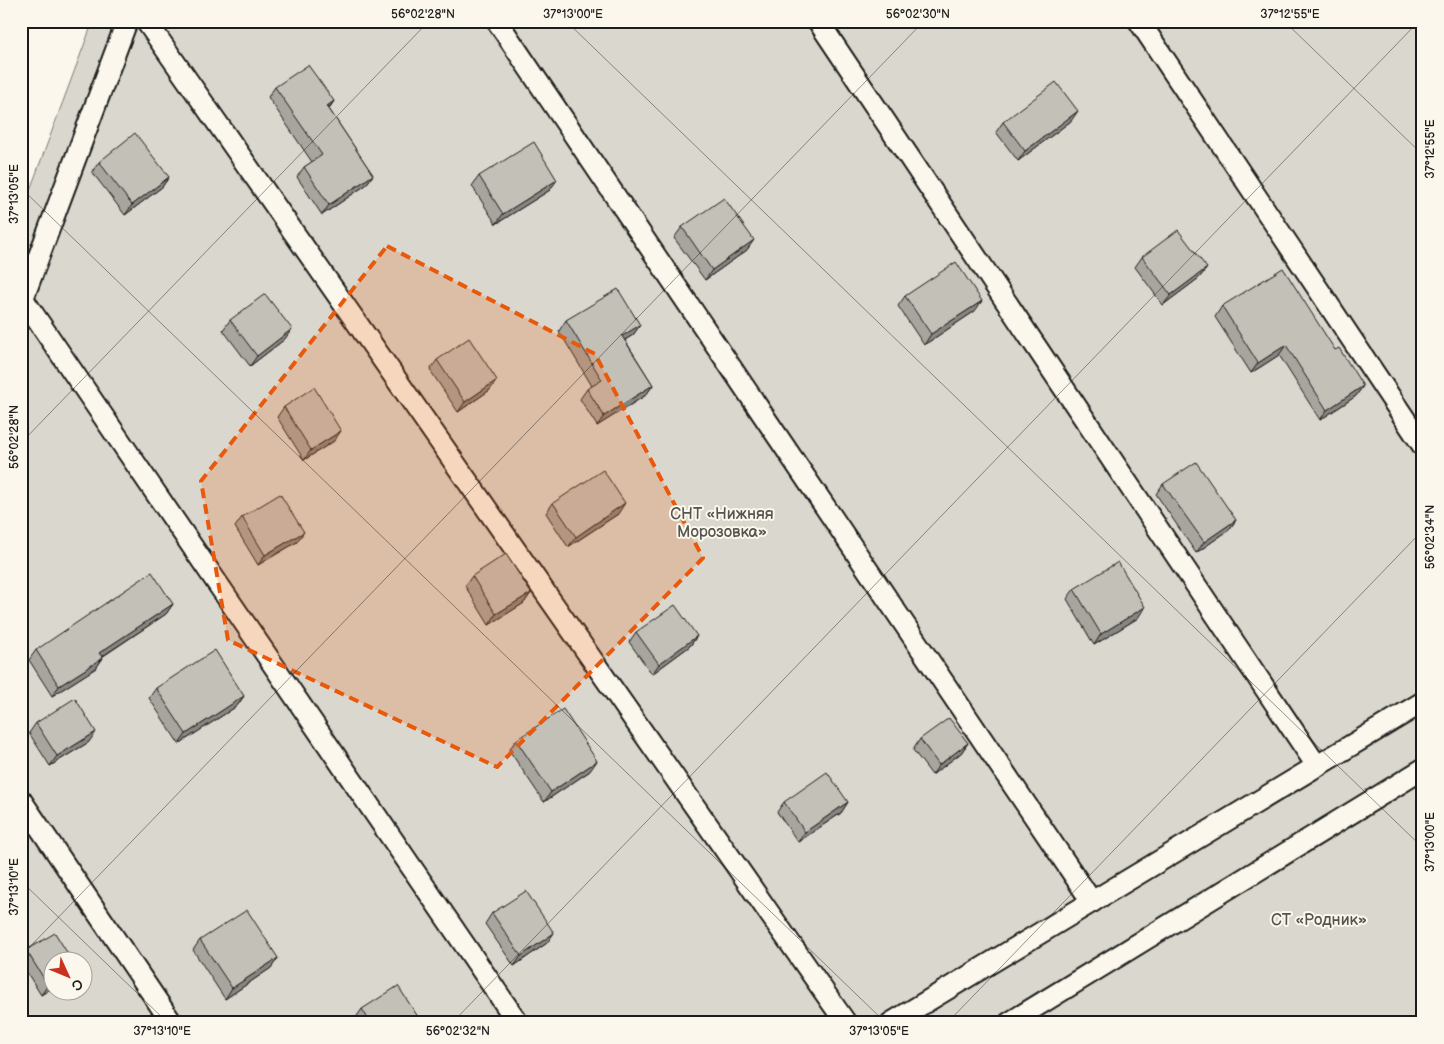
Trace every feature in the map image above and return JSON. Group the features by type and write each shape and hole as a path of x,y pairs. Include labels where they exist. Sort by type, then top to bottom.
{"lane":[{"path":"127,21 22,302 518,1023"},
{"path":"146,21 846,1023"},
{"path":"497,21 1092,902"},
{"path":"818,21 1317,766"},
{"path":"1139,21 1423,446"},
{"path":"891,1023 1423,702"},
{"path":"1009,1023 1423,769"},
{"path":"21,800 172,1023"}],"highlighted area":[{"path":"387,246 595,354 703,558 497,767 228,640 201,481"}],"green space":[{"name":"СНТ «Нижняя Морозовка»","path":"93,21 1423,21 1423,1023 21,1023 21,214"}],"building":[{"path":"308,65 334,101 327,106 373,175 329,205 304,167 322,155 275,87"},
{"path":"1056,82 1078,111 1025,151 1003,122"},
{"path":"135,133 169,177 132,205 99,162"},
{"path":"534,142 557,180 503,214 479,176"},
{"path":"724,198 754,240 712,270 682,227"},
{"path":"1178,230 1207,268 1171,295 1142,257"},
{"path":"956,262 982,301 931,334 905,296"},
{"path":"1283,268 1335,350 1339,348 1363,386 1327,410 1286,345 1258,363 1222,306"},
{"path":"618,289 640,325 622,336 653,385 604,416 587,389 602,380 566,320"},
{"path":"265,294 292,329 257,356 230,320"},
{"path":"469,338 497,380 465,402 437,360"},
{"path":"314,387 341,431 311,450 284,407"},
{"path":"1196,462 1236,520 1204,542 1163,484"},
{"path":"603,470 625,503 576,537 553,503"},
{"path":"280,494 304,532 265,555 242,517"},
{"path":"506,554 531,593 496,614 472,576"},
{"path":"1118,562 1145,607 1101,634 1074,589"},
{"path":"152,572 173,604 99,653 103,658 59,686 36,650"},
{"path":"675,605 697,636 659,664 636,632"},
{"path":"215,650 244,696 186,734 156,688"},
{"path":"75,698 96,732 57,756 36,723"},
{"path":"563,709 597,761 551,792 516,740"},
{"path":"949,718 968,743 939,765 920,739"},
{"path":"827,772 848,802 805,832 784,802"},
{"path":"526,891 554,933 521,956 492,913"},
{"path":"247,910 278,958 232,988 200,940"},
{"path":"55,933 67,952 42,952 42,975 26,950"},
{"path":"398,986 422,1023 369,1023 362,1009"}],"park label":[{"name":"СТ «Родник»","path":"1319,919"}]}
